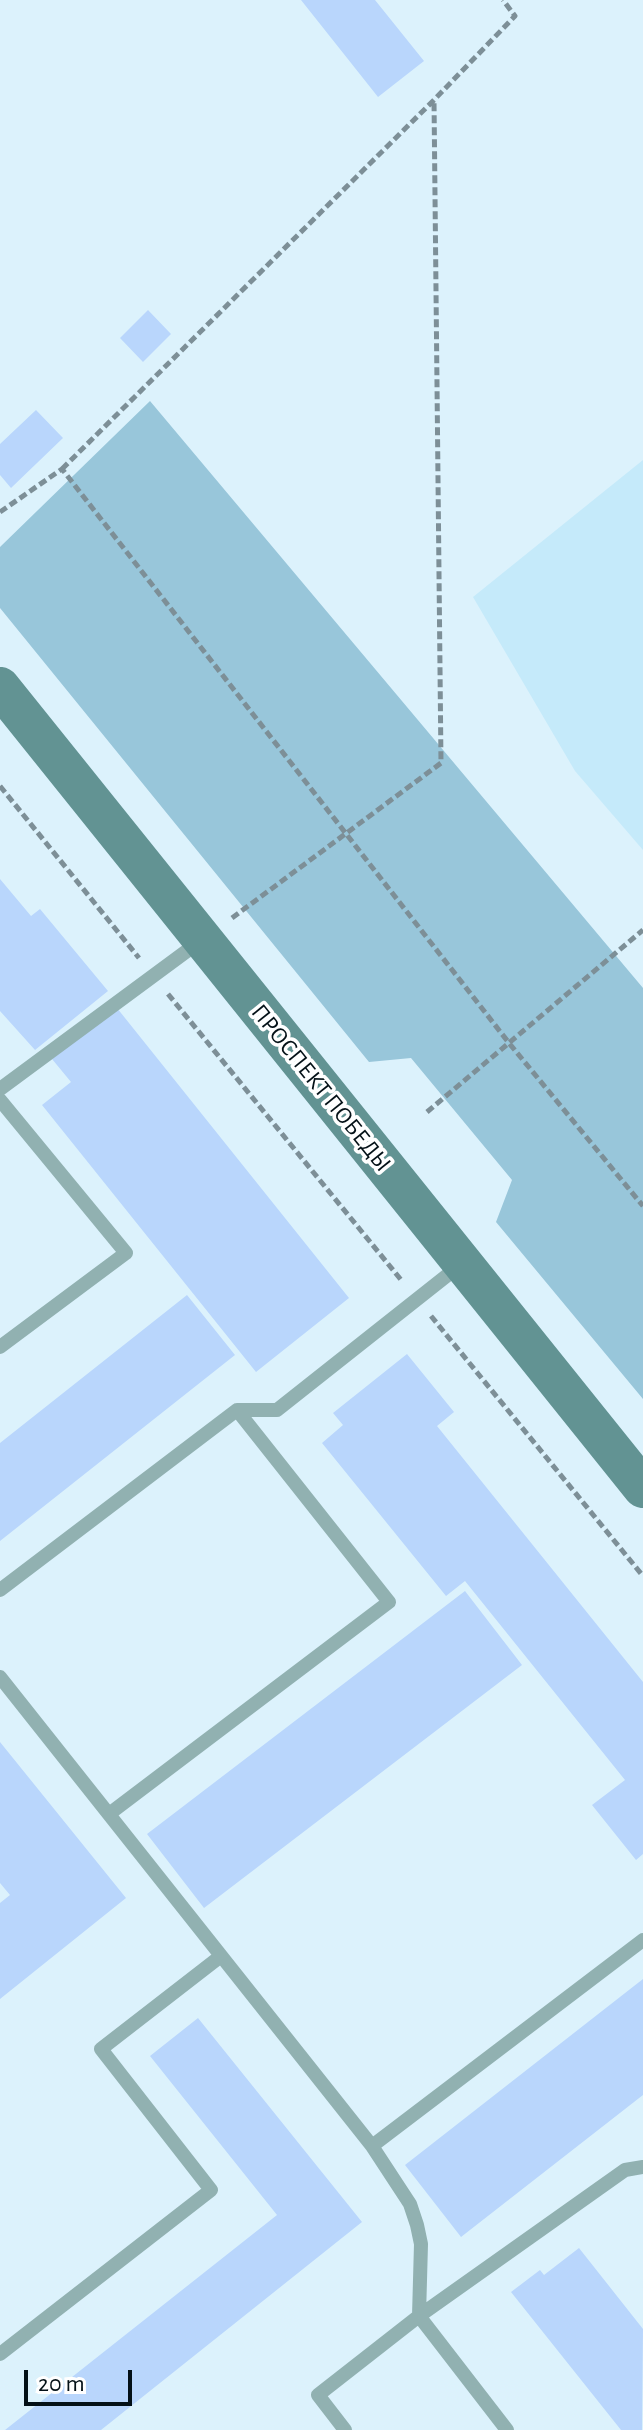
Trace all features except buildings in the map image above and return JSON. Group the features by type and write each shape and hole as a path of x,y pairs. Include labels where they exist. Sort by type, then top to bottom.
{"main road":[{"name":"ПРОСПЕКТ ПОБЕДЫ","path":"0,687 643,1488"}],"lane":[{"path":"0,1089 203,940"},
{"path":"0,1100 126,1253 0,1347"},
{"path":"0,1590 237,1410 277,1410 463,1263"},
{"path":"109,1814 389,1602 237,1410"},
{"path":"0,1677 372,2146 410,2204 417,2225 421,2244 419,2316 507,2430"},
{"path":"372,2146 643,1940"},
{"path":"0,2354 211,2190 101,2049 221,1956"},
{"path":"345,2430 318,2395 419,2316 625,2170 643,2167"}],"path":[{"path":"0,512 62,469 434,100 515,16 503,0"},
{"path":"203,940 441,763 434,100"},
{"path":"62,469 509,1043 643,1206"},
{"path":"0,786 643,1576"},
{"path":"427,1112 643,930"}],"shaded area":[{"path":"150,401 643,988 643,1399 496,1222 512,1180 411,1058 369,1062 0,608 0,547"},
{"path":"643,460 643,850 575,771 473,597"}]}
